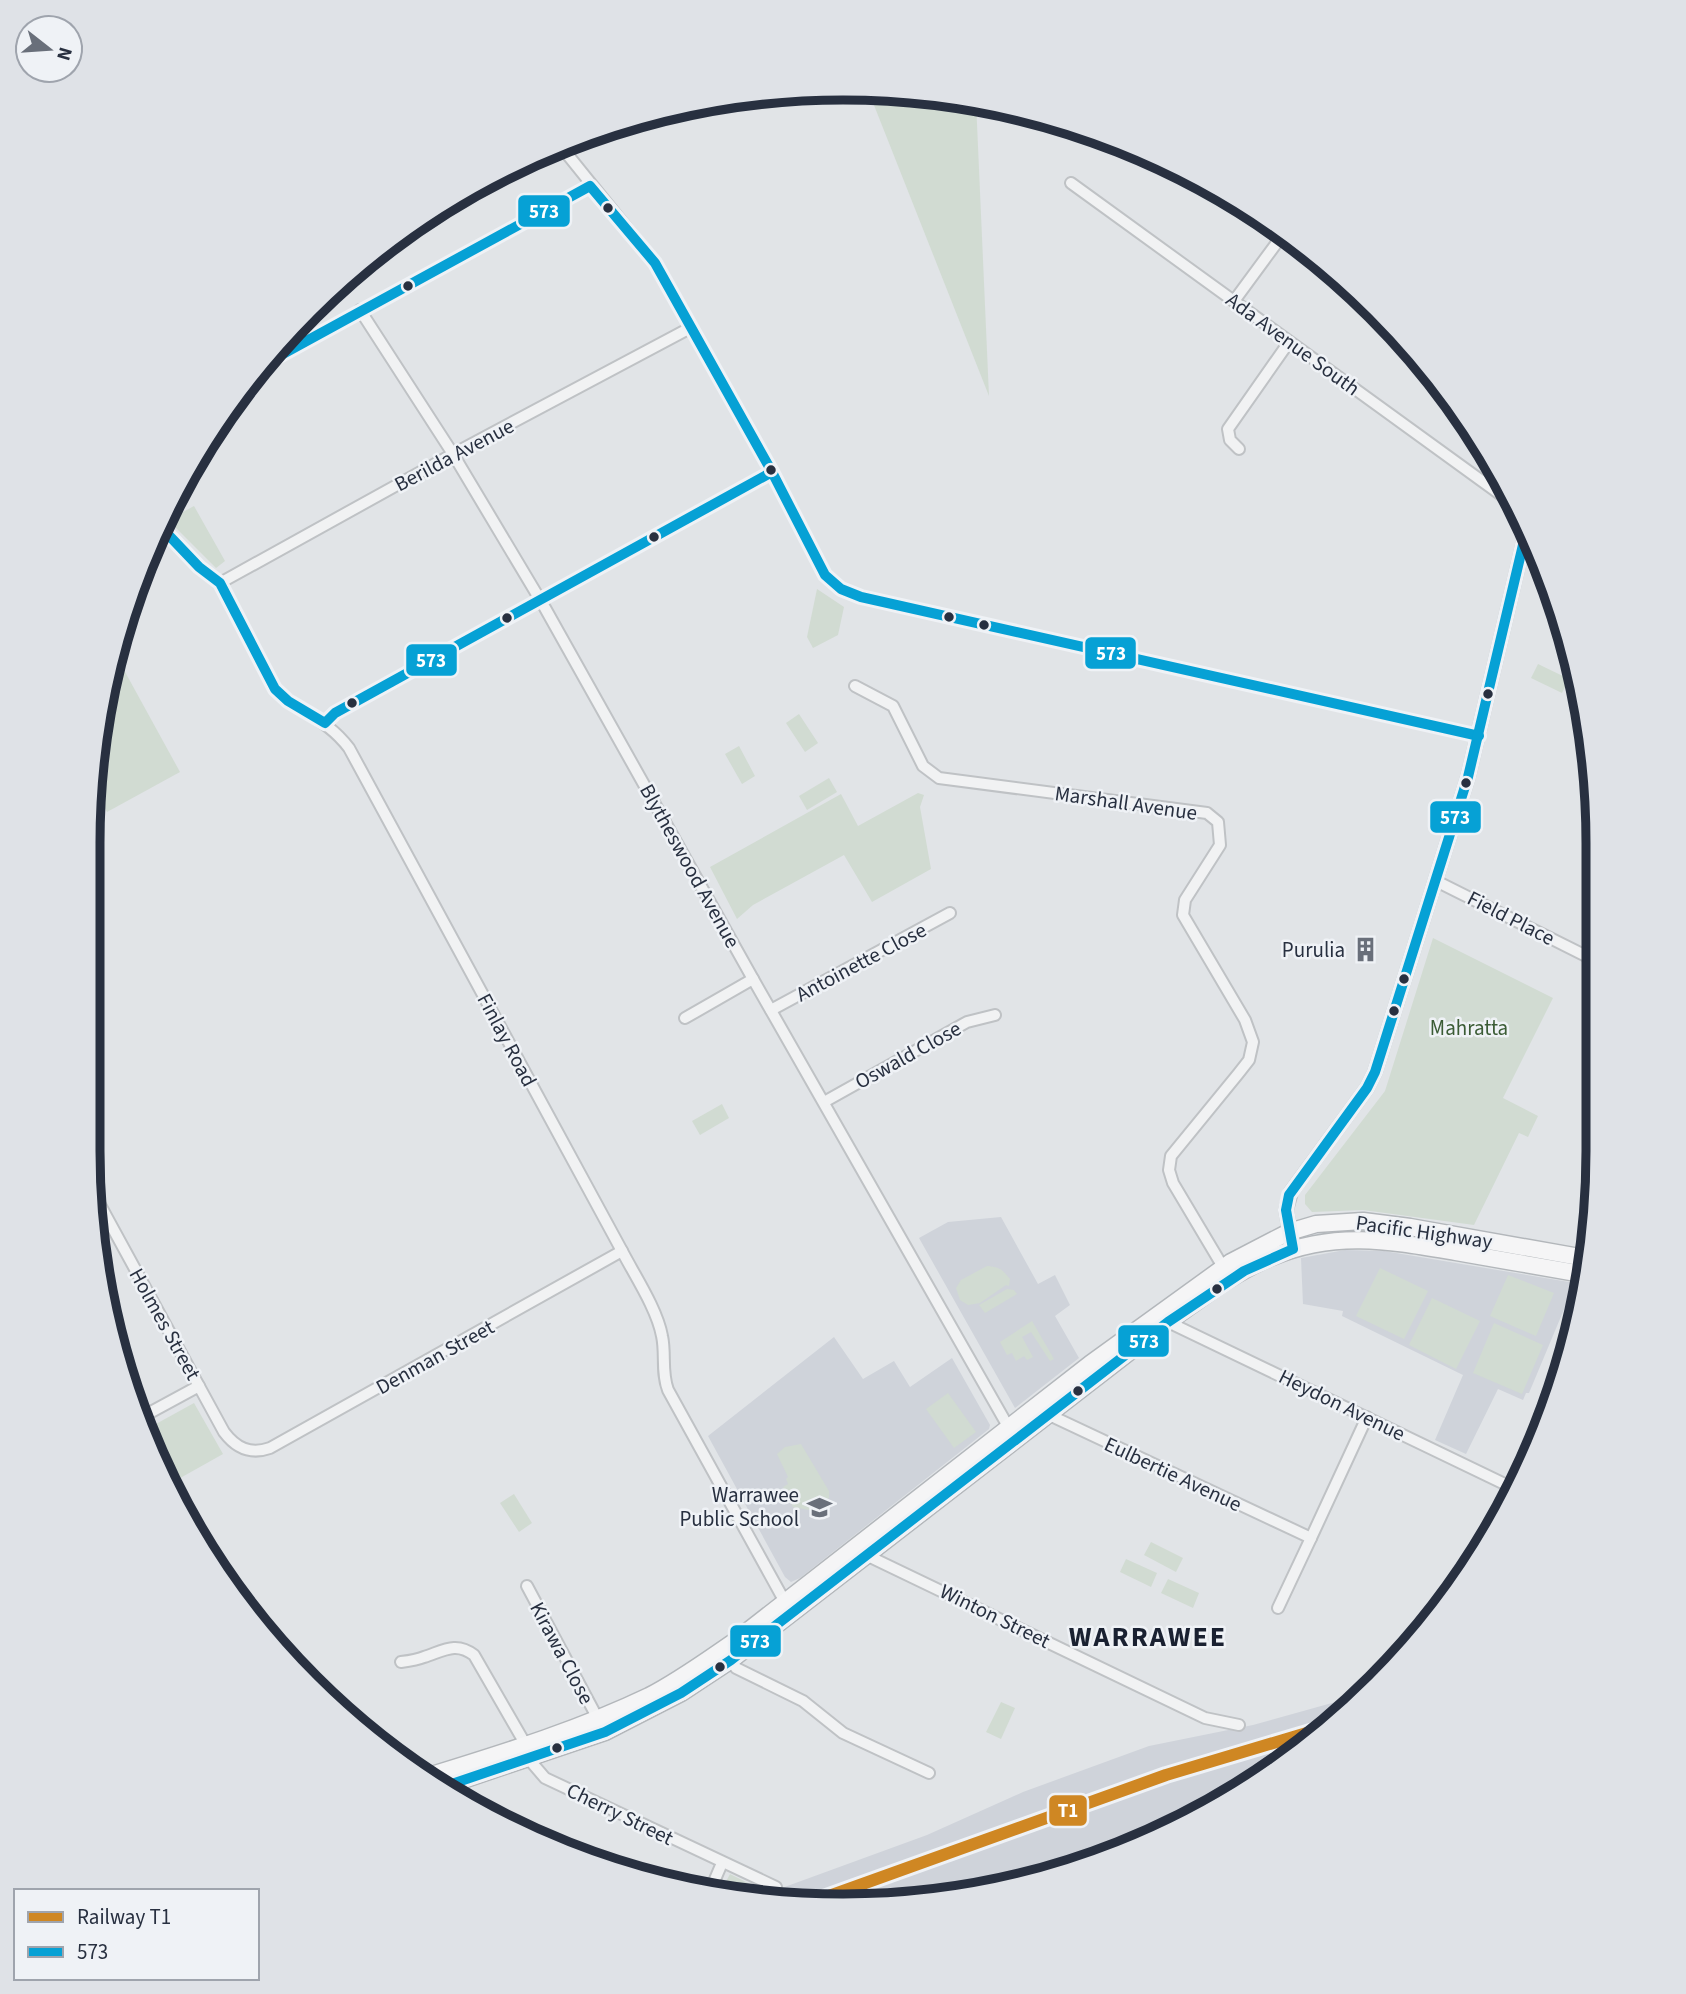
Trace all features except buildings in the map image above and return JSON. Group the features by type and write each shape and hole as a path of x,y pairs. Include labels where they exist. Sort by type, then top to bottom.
{"highway":[{"name":"Pacific Highway","path":"438,1774 605,1732 681,1693 731,1660 866,1555 1042,1410 1223,1267 1289,1231 1316,1224 1363,1221 1579,1257"},
{"name":"Pacific Highway","path":"452,1783 528,1752 680,1678 735,1641 1009,1428 1042,1410 1231,1278 1254,1265 1293,1249 1332,1241 1379,1240 1576,1273"}],"main road":[{"path":"1293,1249 1286,1210 1290,1192 1367,1088 1375,1072 1479,736 1523,544"}],"street":[{"path":"566,153 655,263 772,472 825,575 835,585 850,593 1479,736"},
{"name":"Ada Avenue South","path":"1071,183 1499,493"},
{"path":"284,353 590,186"},
{"path":"1234,300 1278,241"},
{"name":"Blytheswood Avenue","path":"360,310 453,454 540,599 1009,1428"},
{"name":"Berilda Avenue","path":"220,583 453,454 690,328"},
{"path":"1239,449 1228,436 1229,426 1289,342"},
{"path":"325,723 335,713 772,472"},
{"name":"Finlay Road","path":"167,534 198,567 220,583 275,689 288,701 325,723 349,748 622,1251 659,1324 663,1338 664,1380 668,1390 785,1602"},
{"name":"Marshall Avenue","path":"855,686 893,706 923,766 939,778 1207,813 1218,822 1220,845 1185,900 1183,915 1245,1020 1253,1041 1249,1059 1171,1156 1169,1170 1223,1267"},
{"name":"Field Place","path":"1436,881 1586,956"},
{"name":"Antoinette Close","path":"771,1010 950,913"},
{"path":"685,1018 753,979"},
{"name":"Oswald Close","path":"824,1102 967,1022 995,1015"},
{"name":"Holmes Street","path":"102,1208 224,1432 244,1450"},
{"name":"Denman Street","path":"244,1450 270,1448 622,1251"},
{"name":"Heydon Avenue","path":"1168,1322 1507,1485"},
{"path":"148,1414 199,1386"},
{"name":"Eulbertie Avenue","path":"1042,1410 1311,1538"},
{"path":"1278,1608 1367,1418"},
{"name":"Winton Street","path":"866,1555 1205,1718 1239,1725"},
{"name":"Kirawa Close","path":"527,1586 598,1719"},
{"name":"Cherry Street","path":"401,1662 420,1659 444,1648 467,1650 474,1655 545,1778 776,1887"},
{"path":"731,1660 736,1668 803,1701 843,1733 929,1773"},
{"path":"714,1883 722,1863"}],"shaded area":[{"path":"1001,1217 1038,1284 1055,1275 1070,1305 1055,1316 1079,1358 1015,1408 919,1238 948,1222"},
{"path":"1345,1250 1384,1251 1574,1283 1529,1393 1526,1393 1523,1400 1498,1389 1466,1454 1435,1440 1463,1375 1342,1316 1343,1311 1303,1304 1301,1258"},
{"name":"Warrawee Public School","path":"834,1337 863,1379 894,1361 910,1387 952,1358 990,1425 989,1429 800,1578 791,1582 785,1577 708,1436"},
{"path":"1344,1699 1295,1741 1215,1795 1155,1820 1150,1828 1115,1843 997,1878 940,1888 843,1894 774,1891 927,1835 1023,1792 1149,1746 1253,1725"}],"green space":[{"path":"872,101 976,112 989,396"},
{"path":"194,506 225,561 216,568 172,524 175,516"},
{"path":"817,589 844,607 838,635 813,648 807,637"},
{"path":"1538,664 1568,681 1562,693 1531,678"},
{"path":"122,666 180,772 107,812 101,801 101,794 106,746"},
{"path":"799,714 818,743 805,752 786,723"},
{"path":"739,746 755,776 742,784 725,754"},
{"path":"829,778 837,792 807,810 799,796"},
{"path":"918,793 924,795 920,807 931,869 872,902 844,855 753,905 737,919 710,867 841,794 858,826"},
{"name":"Mahratta","path":"1433,938 1553,998 1503,1098 1538,1116 1528,1137 1519,1133 1474,1225 1363,1210 1312,1212 1305,1204 1305,1195 1385,1091"},
{"path":"722,1104 729,1118 700,1135 692,1121"},
{"path":"987,1266 1003,1271 1010,1279 1009,1286 1006,1285 980,1303 968,1305 960,1300 956,1288 961,1280"},
{"path":"1380,1268 1428,1291 1404,1339 1356,1316"},
{"path":"1508,1275 1554,1293 1536,1336 1490,1316"},
{"path":"1007,1289 1014,1290 1017,1294 985,1313 979,1305"},
{"path":"1432,1298 1480,1321 1456,1369 1409,1345"},
{"path":"1032,1321 1054,1359 1050,1361 1031,1332 1022,1337 1033,1357 1027,1360 1024,1356 1016,1361 1012,1353 1007,1355 1000,1342"},
{"path":"1494,1323 1543,1345 1522,1394 1473,1373"},
{"path":"948,1393 976,1432 954,1448 926,1409"},
{"path":"194,1403 223,1454 176,1480 153,1426"},
{"path":"801,1444 829,1491 829,1498 809,1510 793,1507 783,1487 788,1484 788,1477 777,1454 785,1447"},
{"path":"514,1494 532,1523 519,1532 500,1503"},
{"path":"1151,1542 1183,1558 1176,1572 1144,1555"},
{"path":"1126,1559 1157,1573 1151,1587 1120,1572"},
{"path":"1168,1579 1199,1593 1193,1608 1161,1593"},
{"path":"1001,1702 1015,1708 1001,1739 986,1732"},
{"path":"730,1874 761,1890 746,1888 725,1884"}],"rail line":[{"name":"T1","path":"835,1894 1166,1775 1304,1734"}],"transit line":[{"name":"573","path":"284,354 590,186 655,263 772,472 825,575 841,589 861,597 1479,736"},
{"name":"573","path":"167,534 199,567 220,583 275,689 288,701 325,723 335,713 772,472"},
{"name":"573","path":"453,1784 605,1732 681,1693 731,1660 1168,1322 1244,1271 1293,1249 1286,1210 1289,1195 1367,1088 1375,1072 1468,777 1523,544"}],"place":[{"name":"Purulia","path":"1365,950"},
{"name":"Warrawee Public School","path":"819,1507"}],"district":[{"name":"WARRAWEE","path":"1148,1636"}]}
